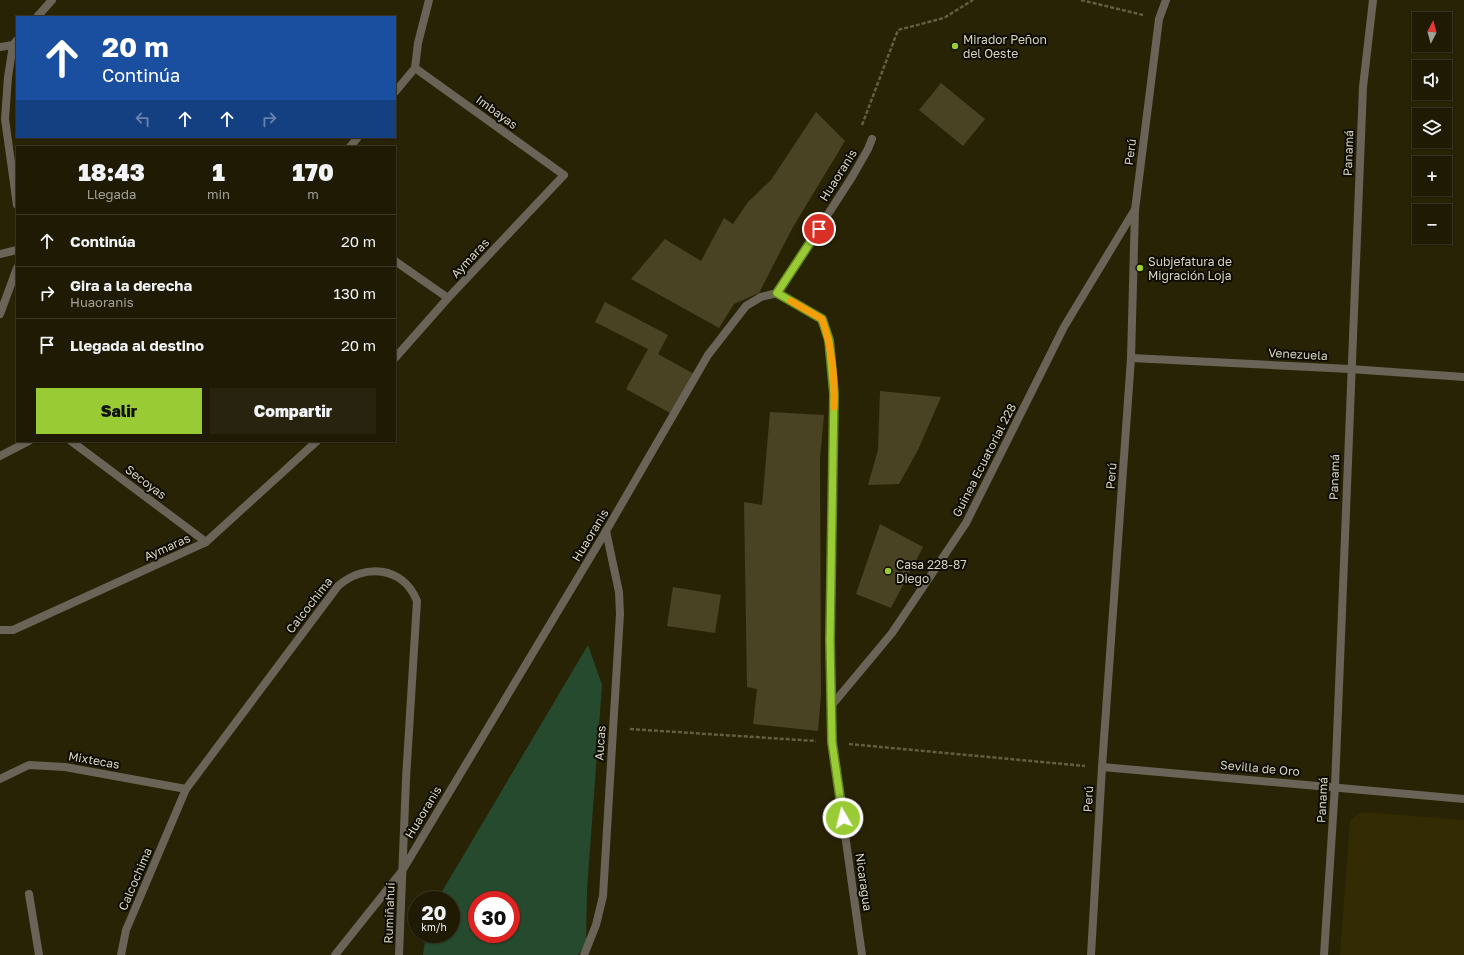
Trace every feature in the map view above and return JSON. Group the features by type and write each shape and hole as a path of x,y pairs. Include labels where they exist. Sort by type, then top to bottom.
{"street":[{"path":"38,16 52,0"},
{"path":"396,91 415,68 418,43 429,0"},
{"name":"Perú","path":"1091,955 1102,767 1131,358 1135,210 1159,19 1166,0"},
{"name":"Panamá","path":"1324,955 1335,786 1350,369 1363,87 1373,0"},
{"path":"0,47 15,43 8,77 5,119 16,194"},
{"name":"Imbayas","path":"415,68 564,176"},
{"path":"351,146 357,138"},
{"name":"Huaoranis","path":"335,955 402,871 606,531 708,355 746,306 761,297 777,293 852,177 872,139"},
{"name":"Aymaras","path":"396,357 448,298 564,176"},
{"name":"Guinea Ecuatorial 228","path":"832,705 892,633 966,523 1064,327 1135,210"},
{"path":"0,254 16,250"},
{"path":"396,262 448,298"},
{"path":"0,314 16,271"},
{"name":"Nicaragua","path":"777,293 822,319 829,340 834,394 830,640 832,742 862,955"},
{"name":"Venezuela","path":"1131,358 1350,369 1464,377"},
{"path":"0,456 27,442"},
{"name":"Secoyas","path":"72,442 206,542"},
{"name":"Aymaras","path":"0,630 13,630 206,542 316,442"},
{"name":"Aucas","path":"584,955 596,925 603,896 620,614 619,592 606,531"},
{"name":"Calcochima","path":"121,955 126,930 186,789 338,586 352,576 368,571 380,571 391,574 403,581 413,590 417,601 402,871"},
{"name":"Mixtecas","path":"0,779 29,765 58,766 186,789"},
{"name":"Sevilla de Oro","path":"1102,767 1335,786 1464,799"},
{"name":"Rumiñahui","path":"399,955 402,871"},
{"path":"29,894 39,955"}],"path":[{"path":"872,139 862,124 898,30 944,18 973,0"},
{"path":"1081,0 1159,19"},
{"path":"613,728 832,742 1102,767"}],"shaded area":[{"path":"1362,812 1464,820 1464,955 1340,955 1350,820"}],"green space":[{"path":"588,645 602,685 587,890 586,944 578,955 423,955 425,943 460,943 460,891 442,891"}],"building":[{"path":"941,83 985,119 963,146 919,110"},
{"path":"816,112 845,141 793,227 759,293 734,304 719,328 631,279 665,239 701,261 724,218 733,224 748,202 771,180"},
{"path":"605,302 668,335 658,354 694,374 672,414 626,389 648,349 595,322"},
{"path":"880,391 941,397 918,450 899,484 868,485 878,450"},
{"path":"770,412 824,415 820,459 821,695 818,731 753,724 757,689 747,687 744,502 762,505"},
{"name":"Casa 228-87 Diego","path":"880,524 923,547 891,608 856,594"},
{"path":"673,587 721,595 715,633 667,626"}],"slow traffic":[{"path":"791,301 822,319 829,340 834,407"}],"place":[{"name":"Mirador Peñon del Oeste","path":"955,46"},
{"name":"Subjefatura de Migración Loja","path":"1140,268"},
{"name":"Casa 228-87 Diego","path":"888,571"}],"route":[{"path":"819,229 777,293 822,319 829,340 834,394 830,640 832,742 843,818"}]}
